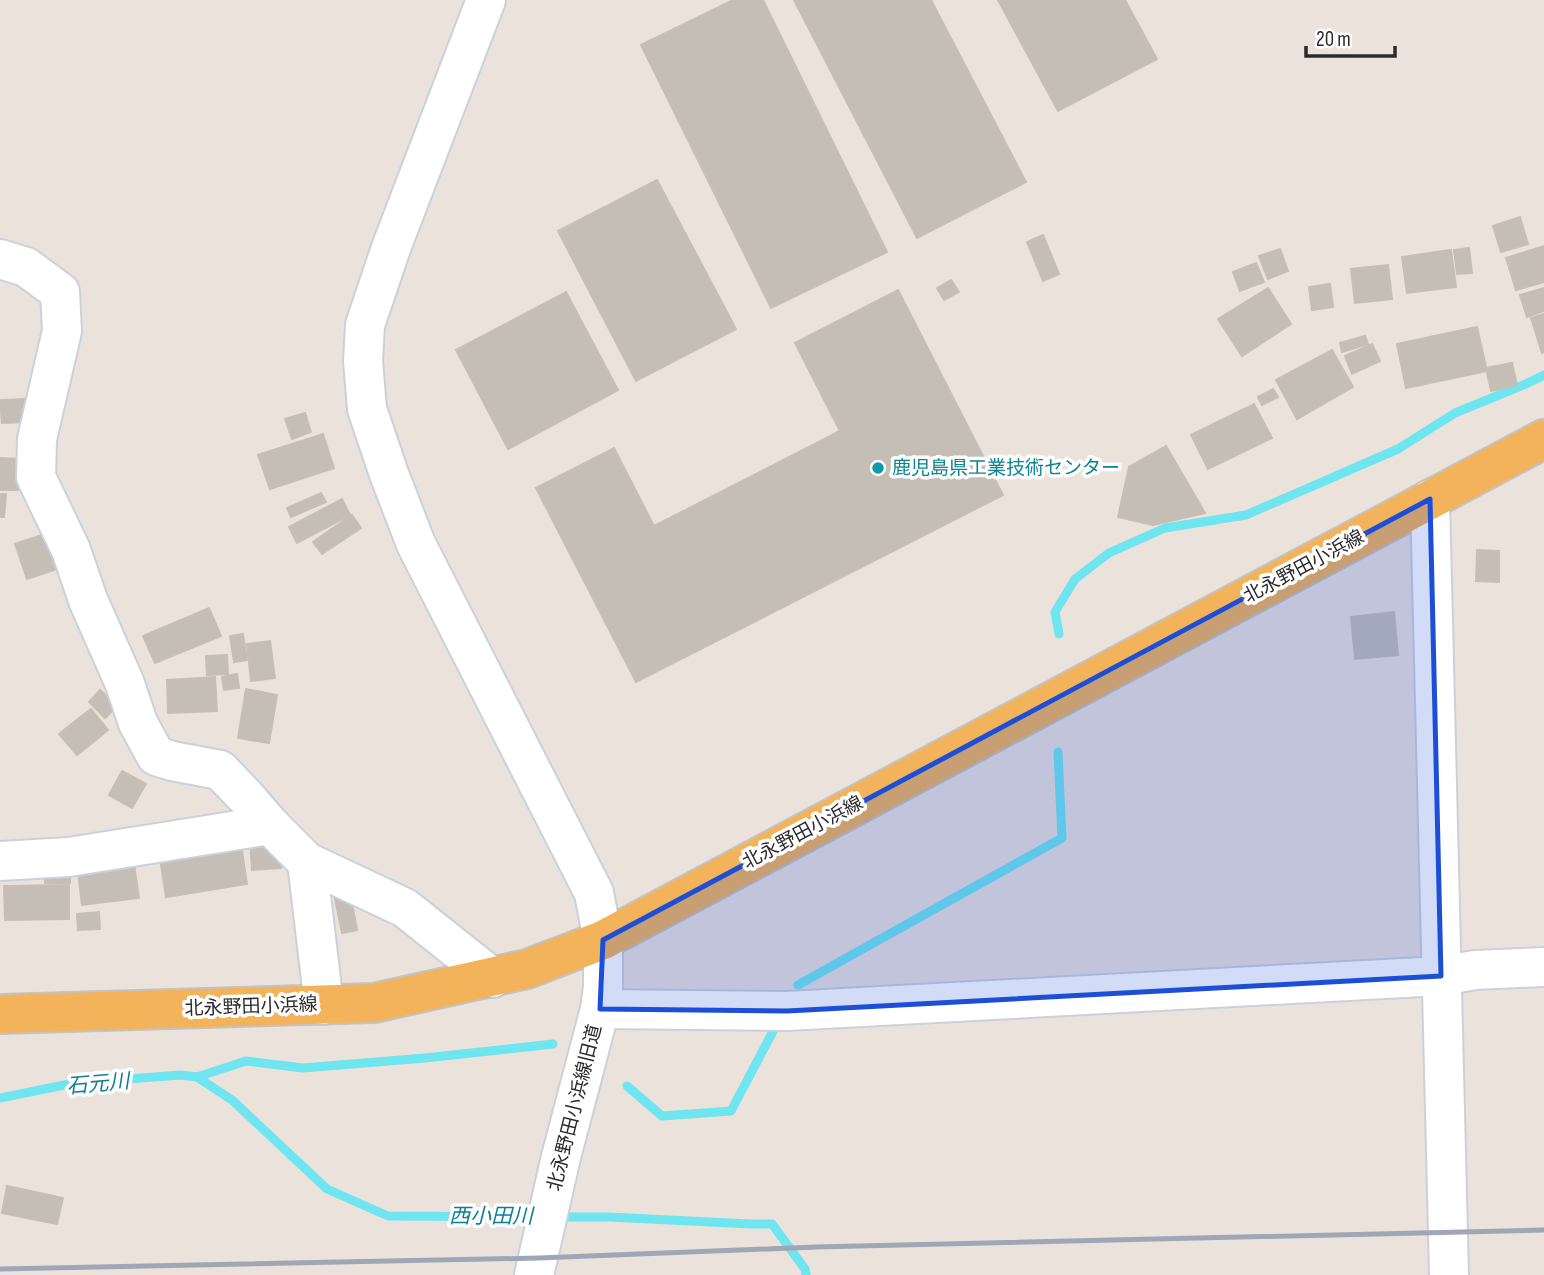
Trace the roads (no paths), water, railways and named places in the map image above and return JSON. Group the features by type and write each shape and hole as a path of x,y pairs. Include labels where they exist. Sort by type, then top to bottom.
{"main road":[{"name":"北永野田小浜線","path":"0,1014 373,1003 527,969 603,940 1544,439"}],"street":[{"name":"北永野田小浜線旧道","path":"486,0 391,248 365,325 363,361 367,409 416,544 594,892 603,940 600,1009 561,1157 538,1259"},
{"path":"0,260 26,267 60,292 62,331 37,439 36,477 71,550 88,600 125,684 138,723 156,756 220,770 307,862 405,908 493,978"},
{"path":"1430,499 1449,1275"},
{"path":"0,861 69,857 270,825"},
{"path":"307,862 324,1005"},
{"path":"600,1009 787,1011 1441,976 1475,970 1544,968"}],"waterway":[{"path":"1059,634 1055,612 1075,579 1109,553 1165,528 1246,515 1398,449 1455,413 1544,375"},
{"path":"798,985 1062,838 1058,752"},
{"path":"627,1086 662,1116 731,1111 779,1020"},
{"path":"197,1077 246,1061 303,1068 553,1044"},
{"name":"西小田川","path":"0,1098 74,1083 181,1075 197,1077 232,1100 327,1189 388,1216 538,1217"},
{"name":"西小田川","path":"556,1217 772,1224 805,1269 806,1275"}],"railway":[{"path":"0,1269 539,1258 816,1247 1544,1230"}],"place":[{"name":"鹿児島県工業技術センター","path":"878,468"}],"water label":[{"name":"石元川","path":"98,1084"}]}
